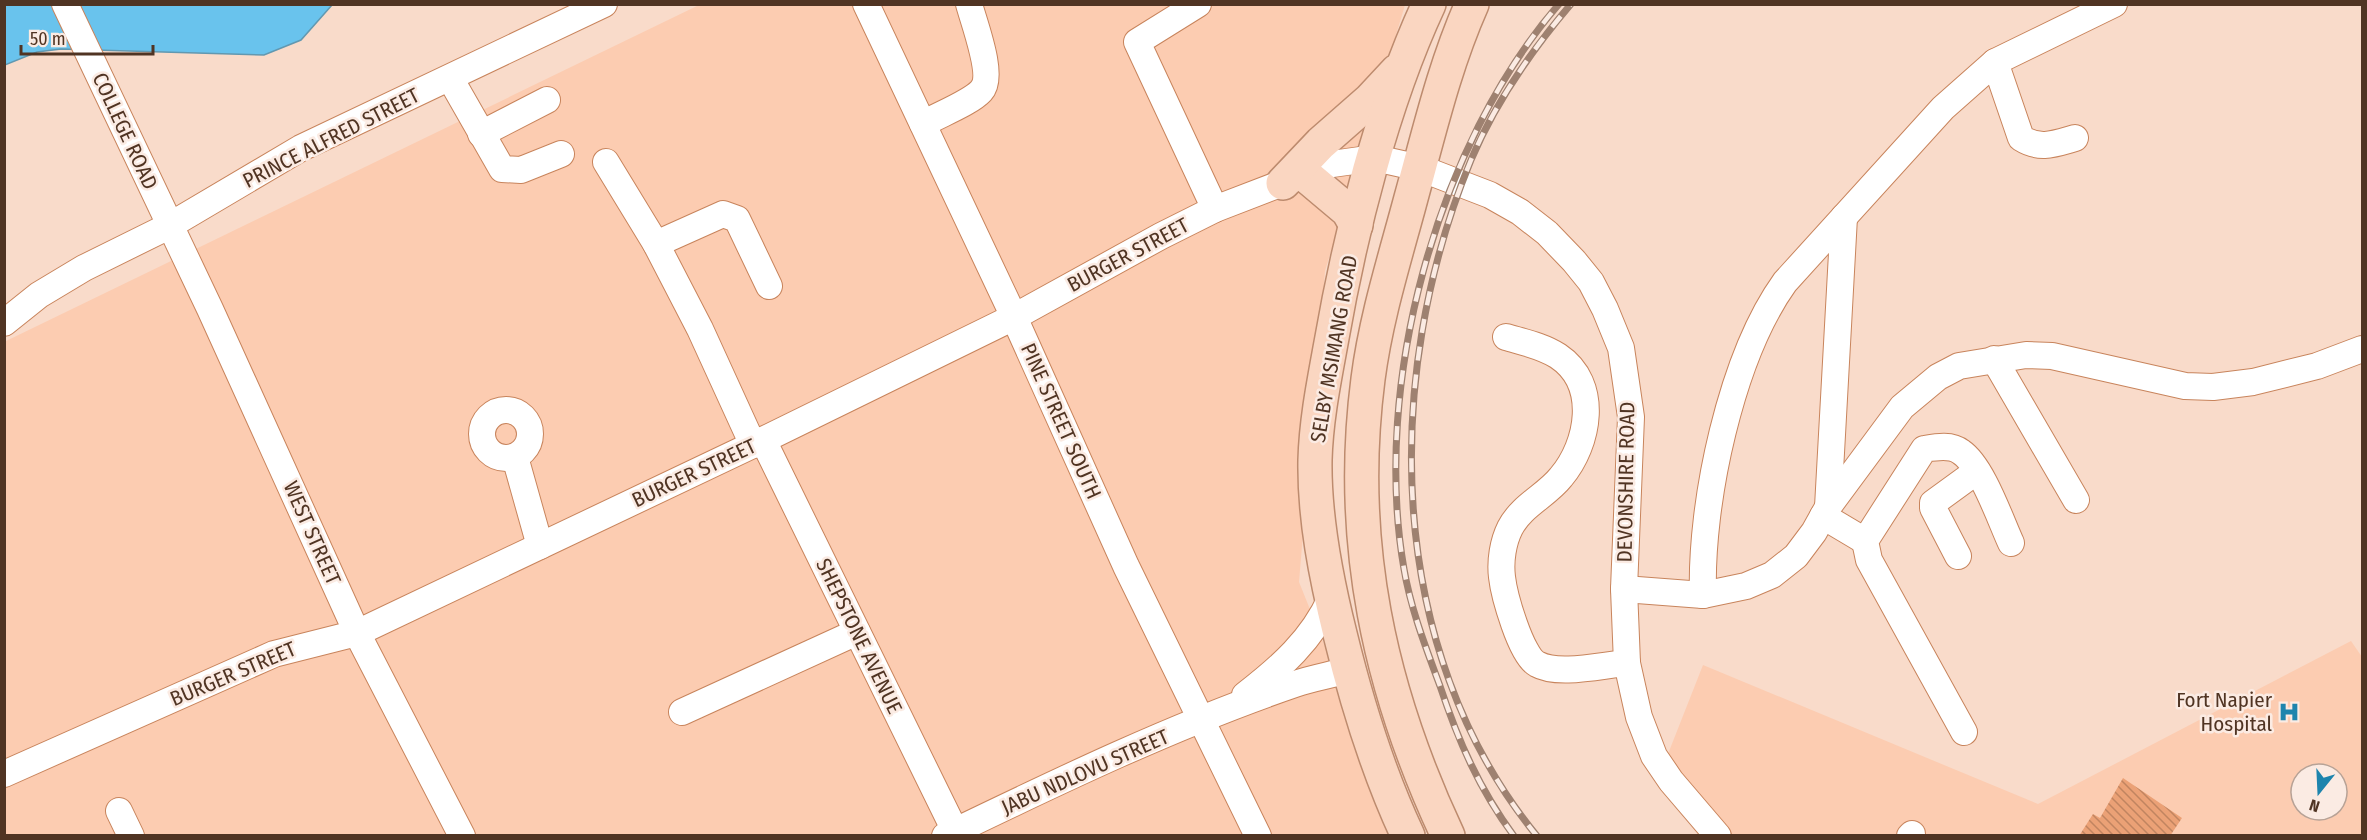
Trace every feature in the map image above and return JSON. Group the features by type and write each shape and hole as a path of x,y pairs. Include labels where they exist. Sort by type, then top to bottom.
{"main road":[{"name":"SELBY MSIMANG ROAD","path":"1408,836 1390,798 1359,712 1348,670 1331,598 1319,524 1315,460 1324,382 1342,280 1375,158 1408,57 1429,4"},
{"name":"SELBY MSIMANG ROAD","path":"1448,836 1398,714 1381,653 1370,597 1362,482 1368,378 1377,326 1441,84 1472,4"},
{"path":"1356,225 1348,211 1294,179 1321,143 1370,100 1408,57"}],"street":[{"name":"COLLEGE ROAD","path":"65,4 127,132 169,226"},
{"name":"PRINCE ALFRED STREET","path":"4,323 39,295 84,268 169,226 301,148 604,4"},
{"name":"PINE STREET SOUTH","path":"866,4 1014,317 1126,566 1258,836"},
{"path":"923,123 981,92 987,81 969,4"},
{"path":"1198,4 1137,42 1215,209"},
{"path":"1703,595 1702,554 1711,495 1746,358 1768,306 1785,282 1943,108 1995,62 2114,4"},
{"path":"1995,62 2021,138 2043,147 2074,138"},
{"path":"450,78 498,165 510,171 521,170 561,154"},
{"path":"481,134 547,100"},
{"name":"BURGER STREET","path":"4,774 274,654 357,633 758,443 1014,317 1215,209 1332,164 1375,158"},
{"name":"DEVONSHIRE ROAD","path":"1375,158 1420,168 1490,195 1520,212 1547,233 1574,261 1591,282 1605,309 1621,348 1631,417 1624,589 1627,663 1639,717 1654,756 1677,789 1718,836"},
{"name":"SHEPSTONE AVENUE","path":"606,162 656,244 857,632 950,833"},
{"path":"656,244 723,214 730,215 737,219 769,286"},
{"path":"1825,512 1844,217"},
{"name":"WEST STREET","path":"169,226 210,309 357,633 462,836"},
{"path":"1506,337 1558,356 1570,368 1584,390 1587,421 1574,459 1560,479 1519,514 1504,545 1502,577 1522,649 1535,664 1554,670 1627,663"},
{"path":"1624,589 1703,595 1746,586 1772,575 1796,556 1825,512 1902,407 1921,389 1959,366 2026,355 2052,356 2185,386 2213,387 2253,382 2317,366 2362,350"},
{"path":"1994,359 2076,500"},
{"path":"1865,541 1924,448 1950,447 1961,451 1977,471 2011,543"},
{"path":"515,457 540,546"},
{"path":"1958,556 1933,508 1933,503 1977,471"},
{"path":"1825,512 1865,541 1869,560 1964,732"},
{"name":"JABU NDLOVU STREET","path":"1225,710 1266,679 1303,644 1318,623 1331,598"},
{"path":"682,712 857,632"},
{"name":"JABU NDLOVU STREET","path":"950,833 1051,785 1225,710 1298,683 1348,670"},
{"path":"119,811 131,836"}],"shaded area":[{"path":"699,5 1405,5 1325,271 1299,582 1401,835 5,836 4,342"},
{"name":"Fort Napier Hospital","path":"2351,641 2362,657 2362,835 1733,835 1666,759 1703,665 2038,804"}],"water":[{"path":"5,5 332,5 301,40 264,55 61,49 37,52 5,65"}],"building":[{"path":"2123,778 2182,818 2170,836 2079,836 2093,814 2100,818"}],"railway":[{"path":"1514,836 1490,800 1462,745 1415,614 1404,569 1396,498 1397,423 1407,347 1423,271 1447,197 1478,126 1516,62 1559,4"},
{"path":"1537,836 1487,762 1450,682 1425,597 1413,509 1412,420 1422,330 1442,243 1471,160 1491,118 1515,78 1571,4"}],"place":[{"name":"Fort Napier Hospital","path":"2289,712"}]}
